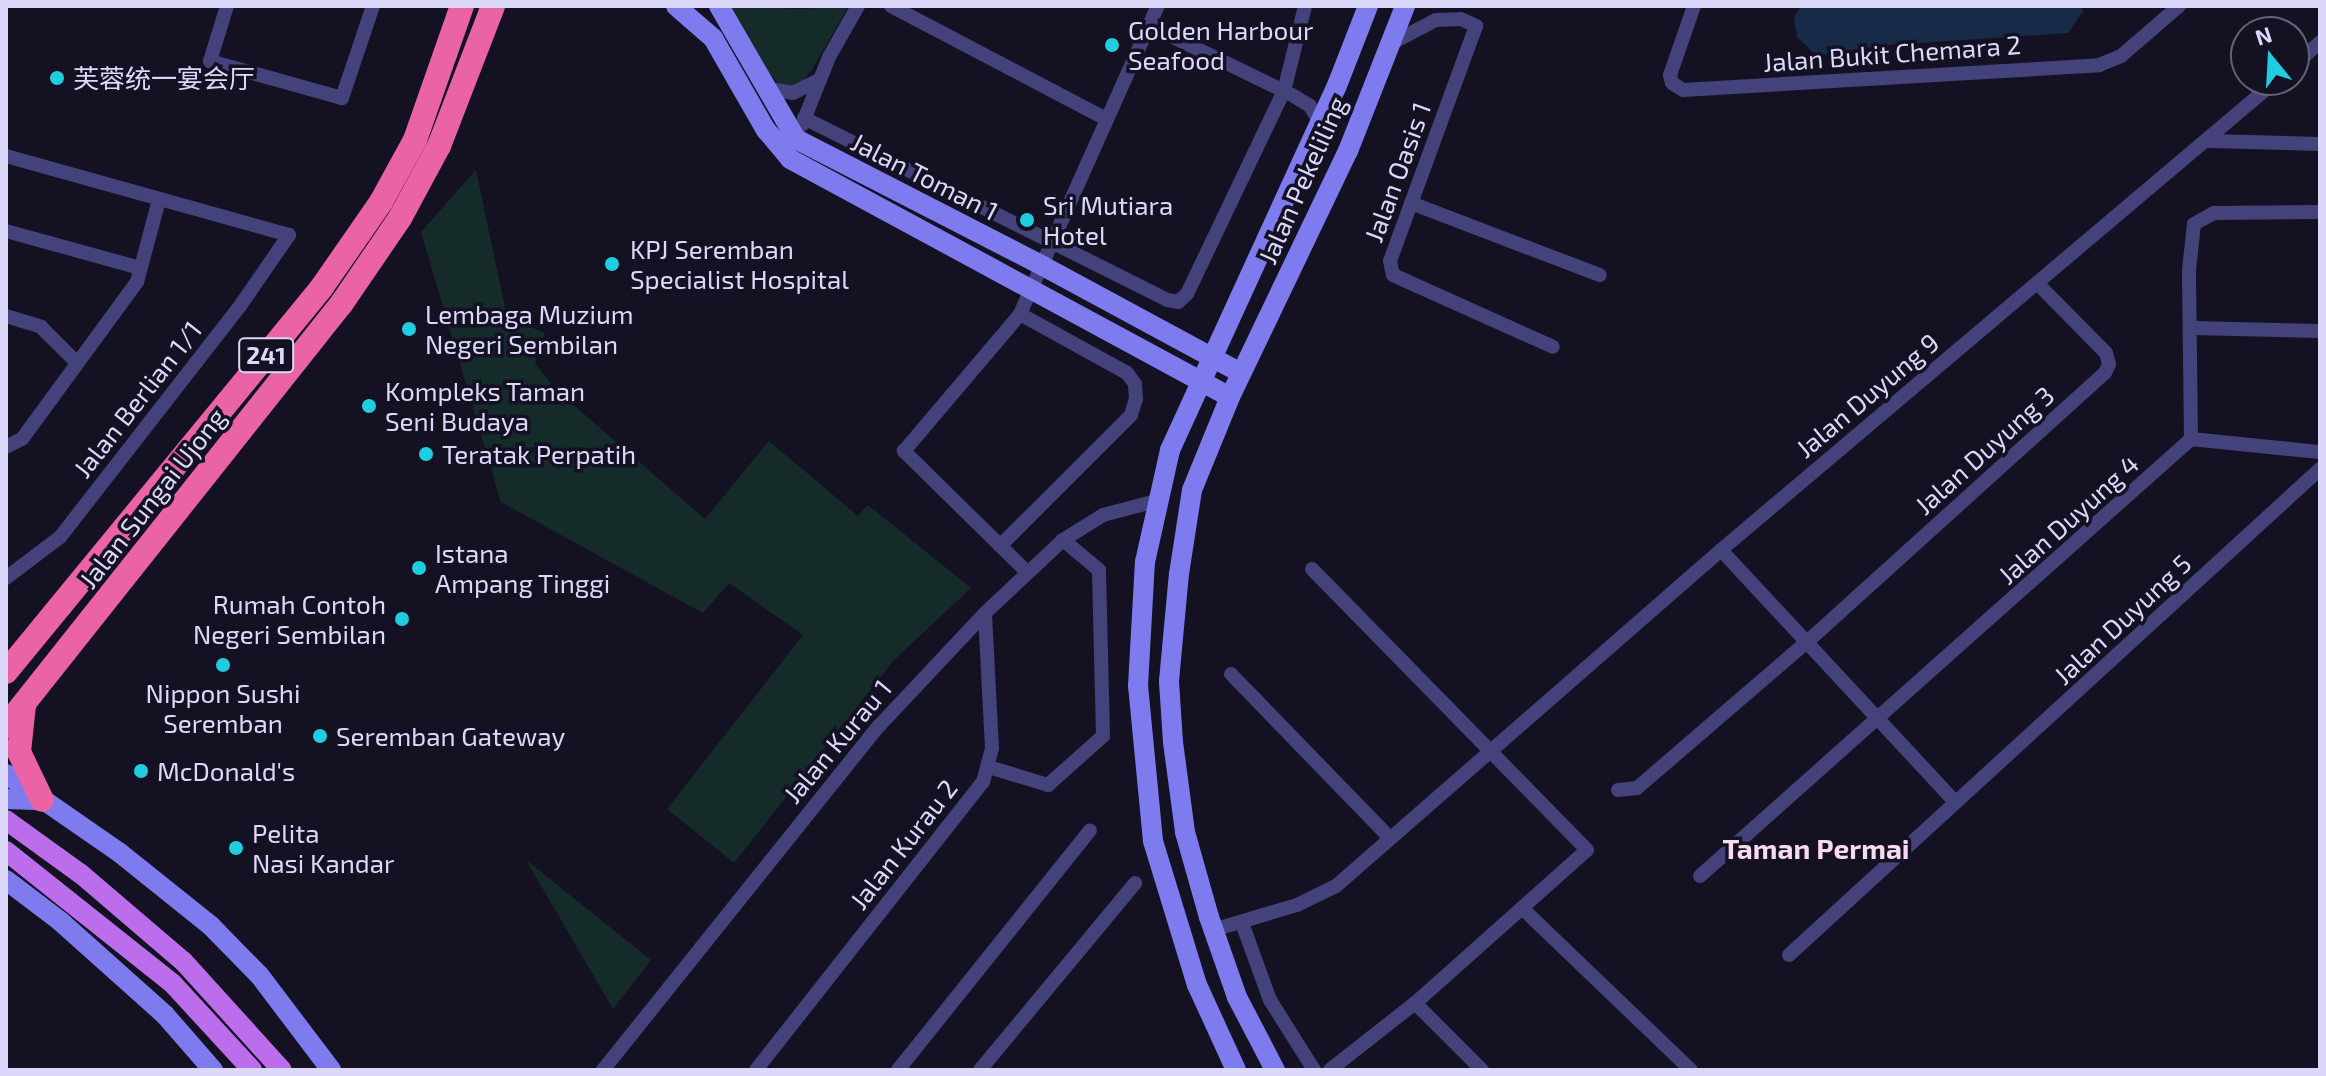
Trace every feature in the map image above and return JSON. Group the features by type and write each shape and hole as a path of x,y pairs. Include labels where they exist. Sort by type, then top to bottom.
{"highway":[{"name":"Jalan Sungai Ujong","path":"7,670 322,287 372,214 415,140 462,6"},
{"name":"Jalan Sungai Ujong","path":"6,726 342,303 392,231 439,146 494,9"},
{"path":"24,703 19,752 42,800"}],"main road":[{"path":"6,820 81,874 183,961 282,1070"},
{"path":"6,851 173,984 252,1070"}],"street":[{"path":"227,6 210,61 342,98 373,6"},
{"name":"Jalan Toman 1","path":"676,6 713,38 766,130 793,149 1032,288 1230,397"},
{"path":"719,6 769,89 793,149"},
{"path":"793,149 820,79 858,6"},
{"path":"891,6 1106,119"},
{"path":"1027,572 904,451 1020,314 1158,6"},
{"path":"804,118 1167,300 1178,302 1187,294 1288,93 1305,6"},
{"name":"Jalan Pekeliling","path":"1231,1068 1193,971 1161,873 1150,815 1141,742 1138,656 1145,562 1156,501 1170,450 1336,88 1368,6"},
{"name":"Jalan Pekeliling","path":"1275,1070 1249,1024 1213,930 1183,817 1169,681 1179,574 1192,490 1241,373 1348,151 1405,6"},
{"path":"1448,6 1461,19"},
{"name":"Jalan Bukit Chemara 2","path":"1694,6 1670,75 1672,83 1683,90 2099,65 2121,56 2179,6"},
{"path":"1389,45 1426,23 1461,19"},
{"name":"Jalan Oasis 1","path":"1461,19 1476,26 1390,261 1393,275 1553,347"},
{"path":"1150,26 1288,93 1310,106 1320,122"},
{"path":"769,89 793,93 820,79"},
{"path":"1288,93 1312,96 1336,88"},
{"name":"Jalan Duyung 9","path":"1213,930 1297,905 1336,886 1721,550 2259,96"},
{"path":"2209,141 2320,144"},
{"name":"Jalan Toman 1","path":"793,149 880,182 1241,373"},
{"path":"6,156 159,200 137,282 22,439 6,447"},
{"path":"880,182 889,161"},
{"name":"Jalan Berlian 1/1","path":"6,578 60,537 240,306 289,235 159,200"},
{"path":"1411,203 1600,275"},
{"path":"2320,212 2214,213 2198,220 2191,231 2191,439 2320,452"},
{"path":"6,231 140,268"},
{"name":"Jalan Duyung 3","path":"1618,790 1637,788 1807,642 2105,373 2109,364 2106,353 2038,284"},
{"path":"1000,546 1131,415 1136,399 1135,384 1127,373 1020,314"},
{"path":"6,316 41,327 77,363"},
{"path":"2191,328 2320,331"},
{"name":"Jalan Duyung 4","path":"1700,876 2191,439"},
{"name":"Jalan Duyung 5","path":"1789,955 2320,469"},
{"name":"Jalan Kurau 1","path":"603,1070 879,726 985,613 1063,540 1103,515 1156,501"},
{"path":"989,767 1048,785 1103,736 1099,570 1063,540"},
{"path":"1721,550 1955,802"},
{"path":"1312,569 1587,850 1415,1003 1330,1070"},
{"name":"Jalan Kurau 2","path":"756,1070 983,782 992,748 985,613"},
{"path":"1231,674 1390,838"},
{"path":"6,774 120,853 211,926 260,976 331,1070"},
{"path":"6,799 42,800"},
{"path":"898,1070 1090,830"},
{"path":"6,880 60,921 165,1015 213,1070"},
{"path":"980,1070 1135,883"},
{"path":"1523,909 1691,1070"},
{"path":"1242,923 1270,1000 1314,1070"},
{"path":"1415,1003 1482,1070"}],"green space":[{"path":"720,6 801,9 849,6 811,71 801,83 790,87 779,86"},
{"path":"476,170 507,317 545,333 535,363 554,388 705,519 769,441 858,516 868,505 971,588 894,660 734,863 667,809 803,635 729,583 703,613 501,502 421,232"},
{"path":"526,860 651,960 613,1009"}],"water":[{"path":"1801,6 2082,6 2083,11 2068,33 1876,46 1817,56 1797,37 1794,17"}],"place":[{"name":"Golden Harbour Seafood","path":"1112,45"},
{"name":"芙蓉统一宴会厅","path":"57,78"},
{"name":"Sri Mutiara Hotel","path":"1027,220"},
{"name":"KPJ Seremban Specialist Hospital","path":"612,264"},
{"name":"Lembaga Muzium Negeri Sembilan","path":"409,329"},
{"name":"Kompleks Taman Seni Budaya","path":"369,406"},
{"name":"Teratak Perpatih","path":"426,454"},
{"name":"Istana Ampang Tinggi","path":"419,568"},
{"name":"Rumah Contoh Negeri Sembilan","path":"402,619"},
{"name":"Nippon Sushi Seremban","path":"223,665"},
{"name":"Seremban Gateway","path":"320,736"},
{"name":"McDonald's","path":"141,771"},
{"name":"Pelita Nasi Kandar","path":"236,848"}],"district":[{"name":"Taman Permai","path":"1816,848"}]}
